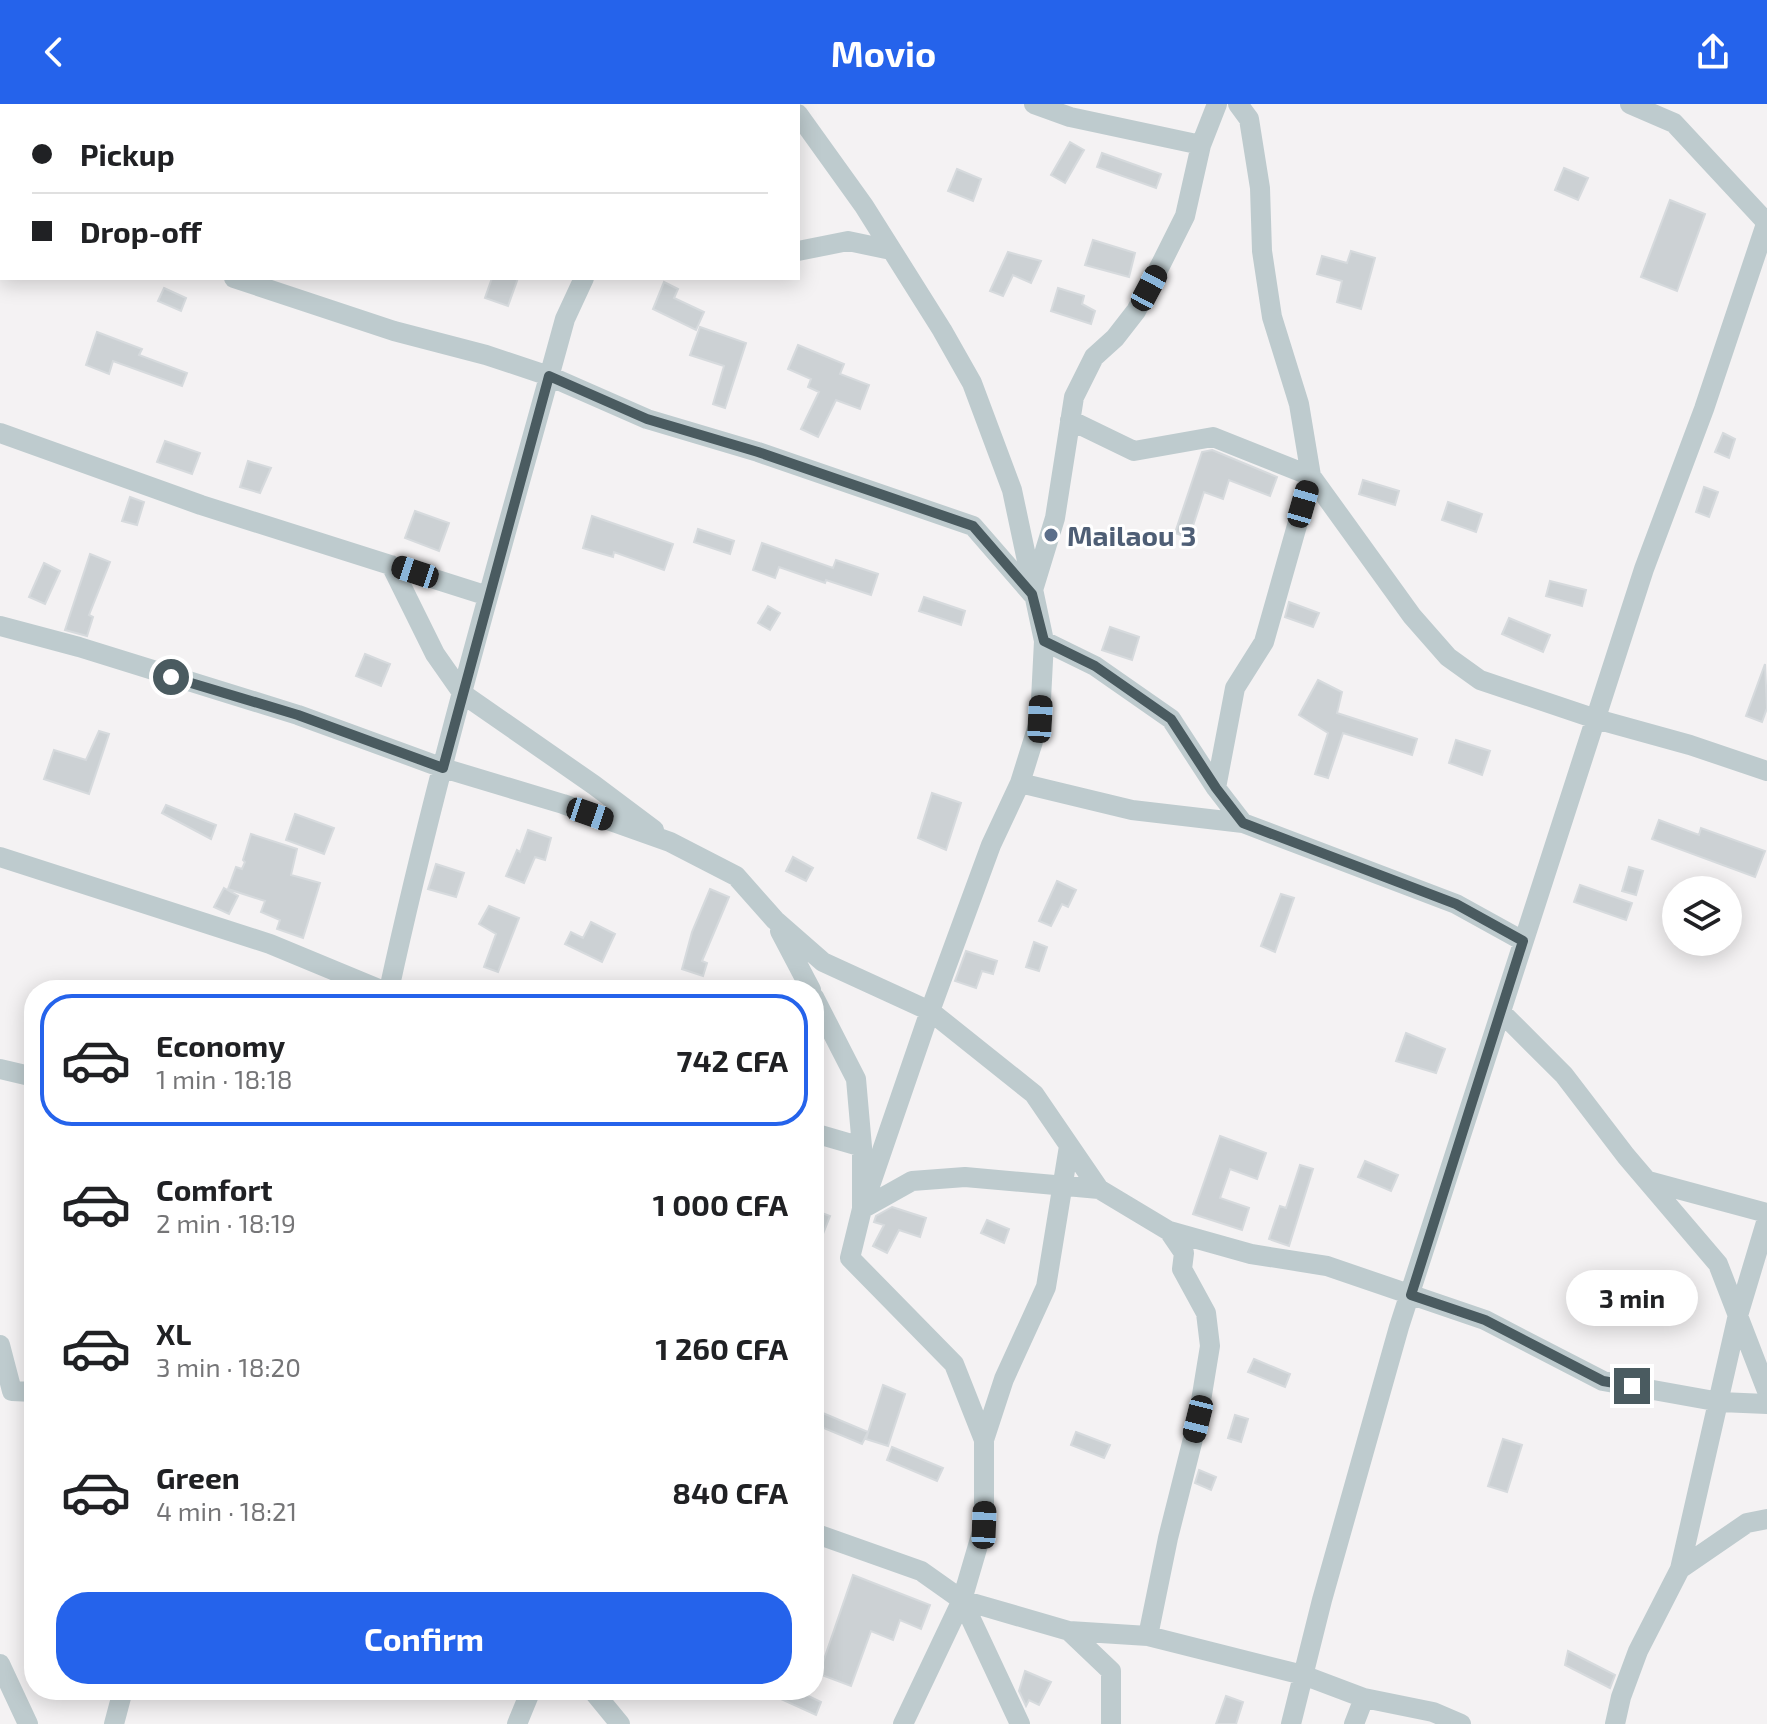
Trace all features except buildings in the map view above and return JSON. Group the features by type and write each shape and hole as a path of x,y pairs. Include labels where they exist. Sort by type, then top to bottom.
{"street":[{"path":"1034,104 1070,117 1201,145"},
{"path":"1032,594 1055,518 1074,397 1094,357 1115,338 1136,311 1185,216 1201,145 1217,104"},
{"path":"1216,788 1235,688 1264,642 1311,476 1299,404 1272,317 1262,251 1260,188 1249,119 1238,104"},
{"path":"1291,1724 1346,1514 1411,1295 1523,941 1644,569 1704,409 1767,222 1674,123 1630,104"},
{"path":"800,117 891,250 972,383 1012,490 1044,641 1040,719 1020,783 991,845 930,1011 862,1209 850,1258 954,1364 984,1440"},
{"path":"800,251 848,241 891,250"},
{"path":"240,280 394,331 486,355 549,376 647,419 758,452 973,526 1032,594"},
{"path":"391,980 488,596 565,319 583,280"},
{"path":"1070,420 1134,451 1213,437 1311,476 1412,616 1448,657 1480,680 1767,771"},
{"path":"0,433 201,505 488,596"},
{"path":"391,565 435,654 463,694 670,842"},
{"path":"0,626 79,647 148,671 298,715 443,768 563,804 670,842 736,876 775,920 823,962 930,1011 1034,1094 1099,1189 1169,1231 1251,1254 1327,1266 1485,1320 1603,1381 1720,1402 1767,1404"},
{"path":"1044,641 1095,666 1171,719 1243,823"},
{"path":"1020,783 1132,810 1243,823 1456,904 1523,941"},
{"path":"0,857 270,944 357,980"},
{"path":"775,920 806,980"},
{"path":"1502,1013 1564,1075 1718,1264 1767,1391"},
{"path":"824,1017 856,1079 862,1147 862,1209"},
{"path":"0,1069 24,1075"},
{"path":"824,1136 862,1147"},
{"path":"903,1724 962,1600 984,1525 984,1440 1004,1379 1046,1287 1069,1146"},
{"path":"862,1209 912,1181 965,1177 1099,1189"},
{"path":"1615,1724 1638,1651 1680,1569 1737,1319 1767,1216 1648,1181"},
{"path":"1148,1636 1168,1538 1198,1419 1210,1346 1206,1313 1182,1269 1184,1253 1169,1231"},
{"path":"0,1345 12,1391 24,1392"},
{"path":"1680,1569 1747,1523 1767,1519"},
{"path":"824,1537 921,1571 962,1600 1069,1631 1148,1636 1303,1675 1364,1698 1433,1712 1461,1724"},
{"path":"962,1600 1020,1724"},
{"path":"1069,1631 1111,1671 1111,1724"},
{"path":"0,1664 28,1724"},
{"path":"1354,1724 1364,1698"},
{"path":"114,1724 120,1700"},
{"path":"517,1724 527,1700"},
{"path":"600,1700 620,1724"}],"place":[{"name":"Mailaou 3","path":"1051,535"}],"route":[{"path":"171,677 298,715 443,768 549,376 647,419 758,452 973,526 1032,594 1044,641 1095,666 1171,719 1243,823 1456,904 1523,941 1411,1295 1485,1320 1603,1381 1632,1386"}]}
